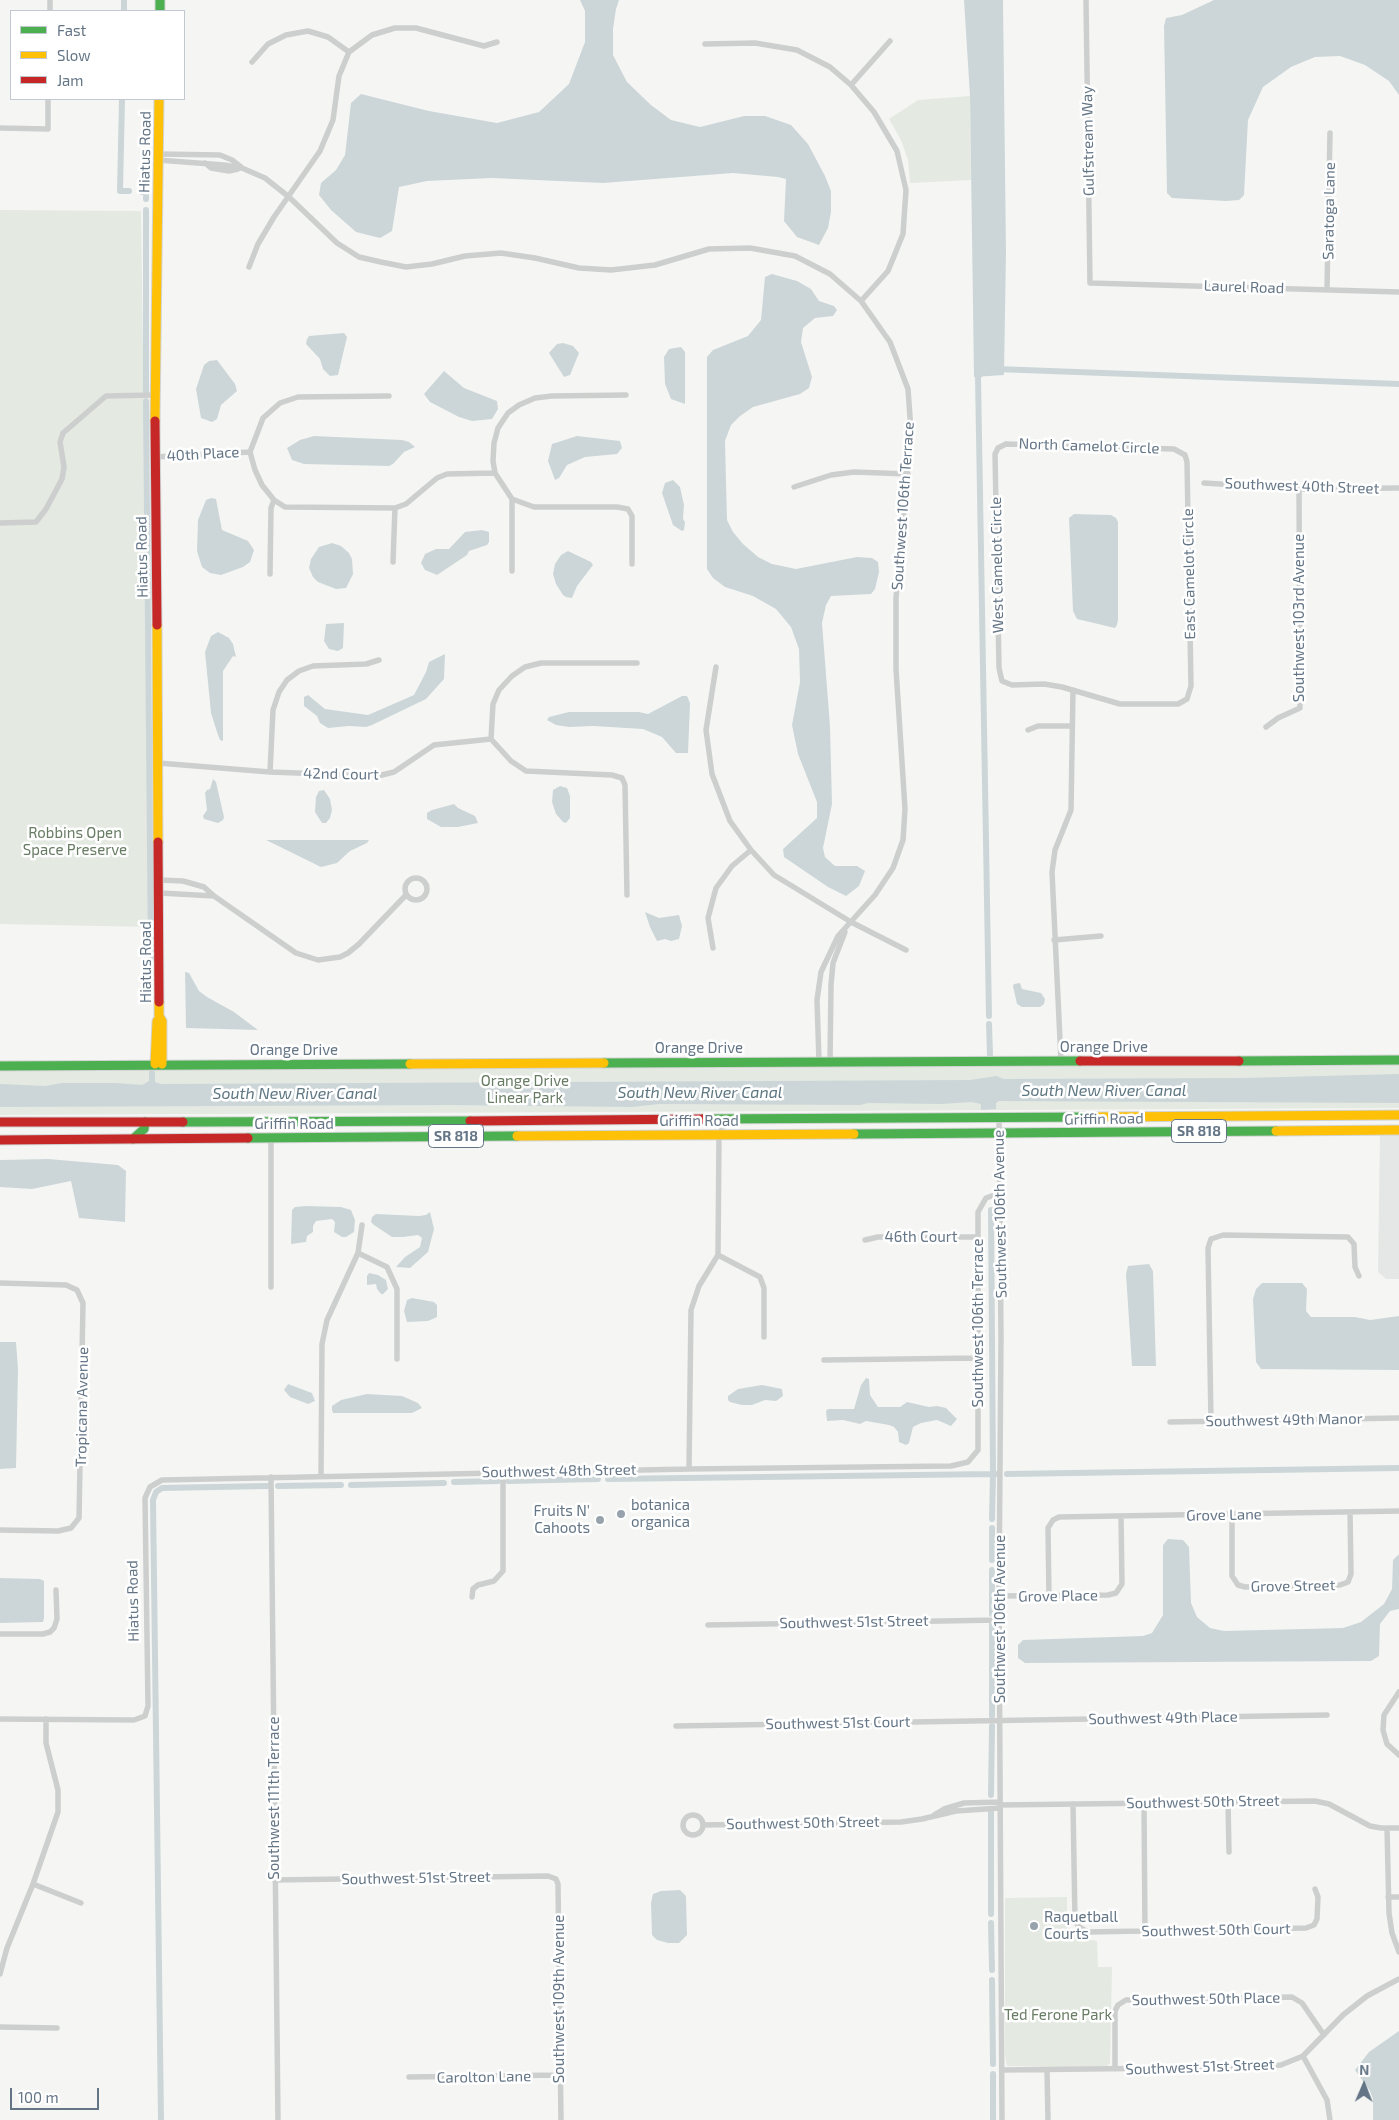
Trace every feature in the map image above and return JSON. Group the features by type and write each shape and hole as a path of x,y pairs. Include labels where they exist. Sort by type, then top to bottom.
{"main road":[{"name":"Hiatus Road","path":"159,100 155,457 160,894 159,1016 156,1022 159,1064"},
{"name":"Orange Drive","path":"0,1066 1399,1060"},
{"path":"1330,1130 1342,1124 1350,1116"},
{"name":"Griffin Road","path":"0,1122 1399,1117"},
{"path":"1380,1130 1385,1123 1399,1117"},
{"path":"132,1139 144,1129 145,1122"},
{"path":"157,1138 159,1130 165,1122"},
{"name":"Griffin Road","path":"0,1140 1399,1130"}],"street":[{"name":"Gulfstream Way","path":"1086,0 1090,282"},
{"path":"250,266 258,244 274,217 320,151 333,120 339,76 349,52 372,35 395,28 416,28 484,46 497,42"},
{"path":"252,62 268,44 286,35 308,31 328,37 349,52"},
{"path":"851,86 890,40"},
{"path":"705,44 755,43 797,50 830,67 851,86 874,112 897,151 906,190 903,234 888,271 861,302"},
{"path":"0,128 48,129 48,100"},
{"name":"Saratoga Lane","path":"1327,289 1330,133"},
{"path":"158,157 220,155 232,160 242,168"},
{"path":"158,157 242,168"},
{"name":"Southwest 106th Terrace","path":"242,168 265,178 289,197 337,243 358,257 406,266 432,264 464,256 501,253 535,258 579,268 611,270 655,265 709,250 750,248 795,256 830,274 861,302 890,342 908,389 911,431 896,598 896,669 906,809 903,840 893,868 875,895 833,945 825,961 818,984 819,1062"},
{"name":"Laurel Road","path":"1090,282 1399,292"},
{"path":"0,524 36,522 46,509 62,479 64,467 60,442 63,433 106,396 155,395"},
{"path":"512,571 512,499 495,473 492,461 498,428 508,413 519,405 535,398 626,395"},
{"path":"389,396 298,397 280,403 263,418 250,452 258,478 274,500 285,507 395,508 406,504 437,478 447,474 495,473"},
{"name":"North Camelot Circle","path":"998,448 1006,444 1180,451"},
{"name":"West Camelot Circle","path":"998,448 995,454 999,668 1002,681 1012,685 1044,684 1073,690"},
{"name":"East Camelot Circle","path":"1073,690 1120,704 1178,704 1187,699 1192,686 1187,462 1185,455 1180,451"},
{"name":"40th Place","path":"155,457 250,452"},
{"path":"794,487 831,475 854,472 908,474"},
{"name":"Southwest 40th Street","path":"1204,483 1299,489 1399,488"},
{"name":"Southwest 103rd Avenue","path":"1266,727 1278,718 1300,708 1299,489"},
{"path":"512,499 534,507 617,507 628,510 632,516 632,564"},
{"path":"270,574 270,508 274,500"},
{"path":"393,562 395,508"},
{"path":"270,772 273,710 279,692 287,680 299,671 313,666 366,664 379,660"},
{"path":"627,895 625,785 622,778 612,775 526,771 511,761 491,739 493,704 499,690 512,676 525,667 541,663 637,663"},
{"path":"716,667 706,730 712,774 730,821 751,850 774,875 851,922 906,950"},
{"path":"1061,1061 1052,872 1055,850 1071,810 1073,690"},
{"path":"1028,730 1038,726 1071,726"},
{"name":"42nd Court","path":"158,763 270,772 378,776 394,772 434,745 491,739"},
{"path":"713,948 708,918 716,888 732,866 751,850"},
{"path":"416,877 425,882 427,890 420,899 412,900 406,895 404,888 409,879 416,877"},
{"path":"159,880 183,881 204,886 214,896 296,953 318,960 340,957 348,953 406,895"},
{"path":"160,894 182,893 203,897 214,896"},
{"name":"Southwest 106th Terrace","path":"830,1062 830,985 833,962 847,927"},
{"path":"1054,940 1101,936"},
{"name":"Southwest 106th Avenue","path":"999,1118 1002,2120"},
{"path":"689,1469 691,1310 699,1286 718,1254 719,1135 723,1128 740,1120"},
{"path":"271,1288 272,1137"},
{"name":"Southwest 106th Terrace","path":"968,1462 978,1450 978,1237 980,1207 986,1198 1000,1193"},
{"path":"321,1476 322,1344 327,1320 358,1253 362,1225"},
{"path":"1211,1421 1209,1238 1223,1235 1340,1236 1351,1239 1354,1247 1355,1268 1359,1276"},
{"name":"46th Court","path":"865,1240 878,1237 978,1237"},
{"path":"358,1253 387,1267 397,1289 397,1359"},
{"path":"718,1254 760,1277 764,1288 764,1337"},
{"name":"Tropicana Avenue","path":"0,1284 66,1285 77,1290 83,1303 80,1512 75,1524 66,1530 0,1530"},
{"path":"824,1360 978,1358"},
{"name":"Southwest 49th Manor","path":"1170,1422 1399,1418"},
{"name":"Southwest 48th Street","path":"150,1487 162,1480 503,1472 951,1466 968,1462"},
{"path":"472,1598 473,1589 478,1585 494,1581 503,1571 503,1472"},
{"name":"Southwest 111th Terrace","path":"271,1477 278,2120"},
{"name":"Hiatus Road","path":"46,1719 134,1720 145,1716 148,1706 145,1498 150,1487"},
{"name":"Grove Lane","path":"1049,1596 1048,1530 1051,1522 1062,1517 1399,1511"},
{"name":"Grove Street","path":"1232,1515 1232,1576 1236,1583 1245,1587 1330,1586 1342,1585 1349,1581 1352,1571 1350,1512"},
{"name":"Grove Place","path":"1000,1596 1108,1595 1116,1593 1122,1584 1121,1516"},
{"path":"0,1634 43,1634 50,1632 57,1620 56,1590"},
{"name":"Southwest 51st Street","path":"708,1624 1000,1620"},
{"path":"1399,1692 1387,1710 1383,1722 1384,1739 1390,1749 1399,1755"},
{"name":"Southwest 49th Place","path":"1000,1721 1327,1715"},
{"path":"0,1719 46,1719 46,1743 58,1790 58,1812 33,1884 7,1948 0,1974"},
{"name":"Southwest 51st Court","path":"676,1726 1000,1721"},
{"name":"Southwest 50th Street","path":"703,1825 902,1822 932,1816 944,1809 964,1803 1000,1805 1320,1801 1370,1826 1399,1828"},
{"path":"1228,1802 1229,1852"},
{"name":"Southwest 50th Court","path":"1073,1804 1076,1923 1081,1928 1092,1932 1306,1928 1314,1925 1318,1918 1318,1898 1315,1890"},
{"path":"1144,1804 1145,1931"},
{"path":"1386,1828 1390,1922 1399,1952"},
{"name":"Southwest 51st Street","path":"274,1880 548,1876 556,1879"},
{"name":"Southwest 109th Avenue","path":"556,1879 558,1884 561,2120"},
{"path":"33,1884 82,1903"},
{"path":"1388,1897 1399,1897"},
{"name":"Southwest 51st Street","path":"1002,2070 1274,2066 1302,2056 1355,2005 1399,1978"},
{"name":"Southwest 50th Place","path":"1115,2069 1114,2014 1118,2005 1126,2000 1286,1997 1296,1999 1306,2007 1324,2035"},
{"path":"0,2027 57,2028"},
{"path":"1302,2056 1327,2100 1330,2120"},
{"path":"1047,2070 1048,2120"},
{"name":"Carolton Lane","path":"408,2077 560,2075"}],"shaded area":[{"path":"1380,1130 1399,1131 1399,1279 1386,1279 1378,1272"}],"green space":[{"path":"970,96 971,180 910,183 908,160 901,140 889,119 918,100"},
{"name":"Robbins Open Space Preserve","path":"0,210 141,211 151,927 0,924"},
{"name":"Orange Drive Linear Park","path":"1399,1063 1399,1108 0,1115 0,1068"},
{"name":"Ted Ferone Park","path":"1067,1897 1067,1921 1072,1933 1080,1938 1097,1941 1098,1967 1112,1967 1110,2063 1105,2068 1007,2066 1005,2055 1005,1898"}],"water":[{"path":"580,0 619,0 613,29 613,55 627,82 651,105 671,120 700,127 744,116 765,116 791,125 808,144 831,191 831,212 828,228 819,245 797,237 784,221 786,179 778,177 733,173 603,183 492,178 427,181 399,187 392,231 380,238 356,232 331,210 319,195 321,183 336,170 345,155 351,103 361,94 429,111 497,123 539,112 569,84 585,42 585,11"},
{"path":"964,0 1003,0 1006,252 1004,375 974,377 970,96"},
{"path":"1214,0 1399,0 1399,95 1389,81 1365,65 1340,56 1315,57 1291,67 1263,87 1248,120 1244,195 1239,200 1226,201 1172,198 1167,193 1164,26 1166,18 1182,15"},
{"path":"772,274 797,281 811,289 819,301 834,306 837,310 833,316 815,318 803,328 801,342 812,377 809,388 800,394 753,407 731,425 725,441 727,520 733,532 743,544 758,557 772,564 796,569 857,557 872,558 878,562 879,572 875,589 871,594 831,596 826,605 822,623 830,726 832,804 823,848 825,857 835,866 857,866 865,871 859,886 846,896 828,887 784,857 783,849 817,818 817,802 798,754 792,725 800,682 799,649 791,627 776,609 753,596 725,587 713,578 707,569 707,357 713,350 748,336 761,320 765,277"},
{"path":"344,333 347,337 338,375 330,376 323,369 320,359 306,344 307,339 309,336"},
{"path":"563,343 573,346 579,353 570,375 564,377 549,353 557,344"},
{"path":"681,347 685,352 685,404 671,399 665,384 664,357 669,349"},
{"path":"217,360 235,384 237,391 221,405 217,419 212,422 201,418 196,389 204,365 209,361"},
{"path":"444,371 464,388 497,401 498,409 492,419 472,421 459,417 430,402 424,394"},
{"path":"314,436 402,440 409,442 415,447 404,452 389,466 304,464 292,460 287,448 300,440"},
{"path":"577,436 620,441 622,448 617,454 585,457 567,465 559,478 555,480 548,461 552,444"},
{"path":"673,480 680,487 684,505 683,519 685,522 684,530 682,531 673,525 662,493 665,483"},
{"path":"216,499 222,530 248,541 254,550 250,562 243,567 221,575 210,573 202,567 197,551 198,520 206,500"},
{"path":"1074,514 1111,515 1118,522 1118,620 1115,628 1077,619 1073,611 1069,518"},
{"path":"482,530 489,532 489,542 487,545 469,551 467,555 437,575 425,570 421,563 425,554 436,549 449,549 465,532"},
{"path":"332,543 341,546 349,553 352,559 353,574 346,588 336,589 318,582 313,577 309,568 311,559 319,547"},
{"path":"568,551 591,562 593,565 577,586 572,598 563,595 556,584 553,574 555,564 561,555"},
{"path":"344,623 343,648 338,651 329,649 324,641 326,624"},
{"path":"218,632 229,638 233,644 236,657 233,656 223,671 223,741 220,740 211,713 205,652 211,636"},
{"path":"445,654 444,679 426,699 372,725 366,727 328,728 320,723 317,716 304,706 304,697 308,695 325,709 368,715 414,695 429,662"},
{"path":"682,696 687,696 690,703 688,753 676,753 662,737 643,729 593,726 569,727 556,725 547,720 549,717 569,712 639,712 648,714"},
{"path":"213,779 216,782 224,817 218,823 204,819 203,816 207,810 205,793 210,789"},
{"path":"560,786 567,788 570,796 570,818 566,823 556,814 552,802 553,790"},
{"path":"324,790 330,799 332,810 330,818 326,823 322,823 315,812 316,797 319,791"},
{"path":"454,804 475,816 478,823 458,827 441,827 427,819 427,813 432,810"},
{"path":"266,840 369,840 367,843 350,851 337,863 321,867"},
{"path":"645,912 659,918 679,915 682,926 679,939 657,941"},
{"path":"185,972 189,973 199,991 234,1012 258,1030 186,1028"},
{"path":"1020,983 1022,989 1041,993 1045,999 1044,1004 1040,1007 1022,1007 1017,1004 1013,986"},
{"name":"South New River Canal","path":"1399,1074 1399,1103 999,1101 996,1103 996,1109 981,1110 981,1104 972,1102 941,1104 868,1103 860,1105 659,1104 632,1107 453,1105 0,1107 0,1084 45,1086 62,1083 116,1083 142,1085 149,1081 149,1078 155,1078 155,1082 161,1084 970,1080 997,1076 1003,1079 1244,1078"},
{"path":"48,1159 118,1165 126,1171 125,1222 79,1218 71,1181 32,1189 0,1187 0,1160"},
{"path":"295,1207 341,1207 351,1210 355,1220 354,1232 346,1237 342,1237 334,1232 335,1222 332,1219 316,1221 313,1226 313,1232 307,1236 306,1242 291,1244 292,1210"},
{"path":"430,1212 434,1229 428,1252 410,1268 396,1267 405,1257 420,1247 422,1238 418,1235 392,1237 371,1222 372,1217 376,1214 419,1216"},
{"path":"1149,1264 1153,1271 1156,1366 1132,1366 1126,1274 1128,1266"},
{"path":"369,1273 378,1275 386,1280 388,1289 383,1294 377,1289 376,1284 367,1285"},
{"path":"1262,1283 1302,1283 1307,1289 1306,1311 1311,1317 1355,1317 1370,1320 1399,1316 1399,1370 1261,1369 1256,1362 1253,1299 1256,1289"},
{"path":"412,1298 434,1302 437,1305 437,1317 428,1321 407,1322 404,1311 407,1300"},
{"path":"0,1342 16,1342 18,1369 16,1468 0,1469"},
{"path":"866,1378 869,1379 870,1395 878,1407 900,1407 907,1402 929,1407 937,1406 946,1408 957,1419 951,1426 937,1420 921,1423 913,1427 909,1443 906,1445 899,1442 898,1432 889,1425 866,1421 860,1424 843,1420 827,1421 826,1411 828,1409 854,1409 861,1385"},
{"path":"288,1384 312,1393 315,1401 308,1404 290,1397 284,1390"},
{"path":"762,1385 782,1389 783,1396 776,1401 765,1400 752,1405 742,1405 728,1400 728,1396 738,1389"},
{"path":"367,1394 402,1396 418,1403 422,1408 412,1413 333,1413 332,1406 341,1400"},
{"path":"1168,1539 1183,1540 1189,1547 1191,1603 1197,1617 1210,1628 1224,1631 1343,1628 1361,1622 1384,1604 1392,1589 1393,1560 1399,1554 1399,1609 1390,1611 1380,1624 1379,1656 1371,1661 1025,1663 1018,1658 1018,1645 1023,1640 1143,1636 1152,1633 1163,1615 1163,1545"},
{"path":"0,1578 40,1579 44,1581 43,1622 0,1623"},
{"path":"680,1890 686,1896 687,1935 679,1943 657,1940 652,1935 651,1903 653,1894 661,1891"},
{"path":"1399,2031 1399,2120 1373,2120 1373,2099 1370,2091 1355,2070 1369,2052"}],"waterway":[{"path":"124,0 124,10"},
{"path":"122,100 120,191 129,191"},
{"path":"142,192 146,192 146,199"},
{"path":"146,210 146,391"},
{"path":"996,369 1399,384"},
{"path":"983,370 978,377 989,1016"},
{"path":"146,401 151,963"},
{"path":"989,1024 990,1055"},
{"path":"152,1073 152,1086"},
{"path":"608,1479 993,1474 991,1210"},
{"path":"1007,1474 1399,1468"},
{"path":"992,1519 993,1474 996,1474"},
{"path":"508,1481 598,1479"},
{"path":"454,1482 498,1481"},
{"path":"351,1485 444,1483"},
{"path":"278,1486 341,1485"},
{"path":"161,2120 153,1500 156,1492 162,1488 268,1486"},
{"path":"992,1528 992,1560"},
{"path":"992,1570 992,1614"},
{"path":"992,1624 992,1716"},
{"path":"991,1795 992,1726"},
{"path":"991,1812 991,1914"},
{"path":"991,1923 992,1970"},
{"path":"992,1980 993,2064"},
{"path":"993,2074 993,2120"}],"traffic: fast":[{"path":"160,0 160,10"},
{"path":"1239,1061 1399,1060"},
{"path":"604,1063 1080,1061"},
{"path":"0,1066 410,1064"},
{"path":"703,1119 1093,1117"},
{"path":"183,1122 470,1121"},
{"path":"133,1139 144,1129 145,1122"},
{"path":"854,1134 1276,1131"},
{"path":"248,1138 517,1136"}],"traffic: slow":[{"path":"155,421 159,100"},
{"path":"157,625 158,842"},
{"path":"159,1002 159,1016 162,1021 162,1064"},
{"path":"155,1064 157,1021"},
{"path":"410,1064 604,1063"},
{"path":"1093,1117 1399,1115"},
{"path":"1276,1131 1399,1130"},
{"path":"517,1136 854,1134"}],"traffic: jam":[{"path":"155,421 157,625"},
{"path":"158,842 159,1002"},
{"path":"1080,1061 1239,1061"},
{"path":"470,1121 703,1119"},
{"path":"0,1122 183,1122"},
{"path":"0,1140 248,1138"}],"place":[{"name":"botanica organica","path":"621,1514"},
{"name":"Fruits N' Cahoots","path":"600,1520"},
{"name":"Raquetball Courts","path":"1034,1926"}]}
